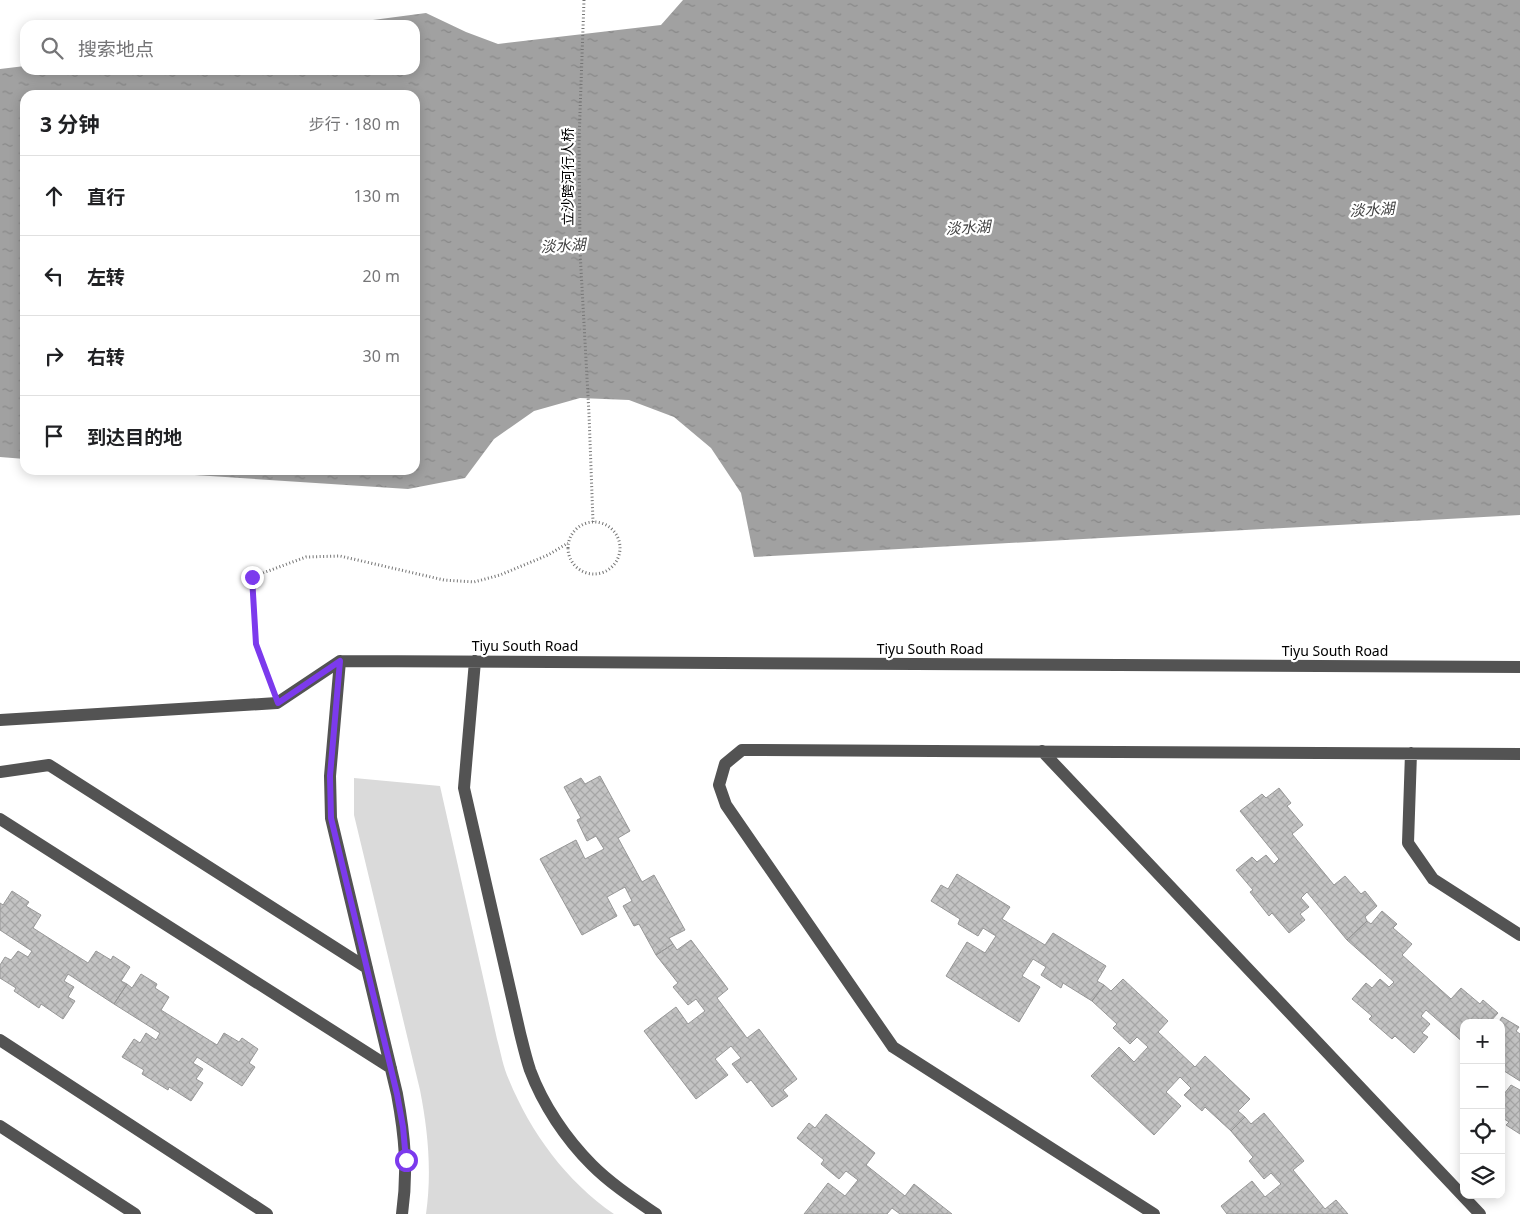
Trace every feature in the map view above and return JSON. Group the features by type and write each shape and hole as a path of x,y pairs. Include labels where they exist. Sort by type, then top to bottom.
{"street":[{"path":"0,720 278,703 340,661"},
{"path":"340,661 330,776 331,818 403,1127 406,1160 402,1214"},
{"name":"Tiyu South Road","path":"340,661 1520,667"},
{"path":"475,661 464,788 530,1070 546,1105 568,1137 592,1166 656,1214"},
{"path":"1154,1214 893,1047 726,805 719,785 725,764 742,750 1520,754"},
{"path":"1042,752 1480,1214"},
{"path":"1411,754 1408,843 1433,879 1520,935"},
{"path":"0,772 49,765 367,968"},
{"path":"0,819 390,1068"},
{"path":"0,1040 267,1214"},
{"path":"0,1126 135,1214"}],"path":[{"name":"立沙跨河行人桥","path":"584,0 579,141 580,241 593,522"},
{"path":"593,522 602,523 616,533 619,541 619,558 614,566 607,571 599,574 582,572 570,560 568,543 577,528 593,522"},
{"path":"278,703 256,644 252,577 306,557 340,556 444,580 474,582 500,575 548,556 568,543"}],"shaded area":[{"path":"354,778 440,786 497,1039 507,1075 528,1119 565,1171 580,1187 614,1214 426,1214 429,1167 423,1105 354,815"}],"water":[{"name":"淡水湖","path":"683,0 1520,0 1520,515 754,557 741,493 711,448 674,417 629,400 580,398 534,411 494,439 465,478 408,489 194,475 420,475 420,90 20,90 20,459 0,457 0,69 20,67 20,75 420,75 420,20 373,20 426,13 466,32 498,44 661,25"}],"building":[{"path":"600,776 630,831 618,838 642,882 654,875 685,930 669,938 673,944 656,955 639,924 634,926 623,906 632,901 625,887 607,897 617,916 582,935 540,859 576,840 585,859 604,849 596,836 587,841 577,820 581,818 564,787 581,778 585,784"},
{"path":"1279,788 1291,803 1287,806 1303,825 1292,834 1334,885 1345,876 1361,894 1365,891 1377,906 1365,917 1367,921 1347,940 1307,892 1301,898 1309,907 1300,914 1305,920 1289,933 1272,913 1269,916 1250,892 1253,890 1236,870 1252,857 1257,862 1266,855 1274,864 1279,859 1240,811 1262,794 1266,798"},
{"path":"957,874 1010,907 1002,919 1045,945 1053,933 1106,966 1097,981 1104,985 1092,1001 1063,983 1061,988 1041,975 1046,967 1033,959 1022,976 1040,987 1019,1022 946,976 967,942 985,953 996,936 983,928 978,936 958,924 960,919 931,901 941,885 948,889"},
{"path":"12,891 29,902 26,906 41,915 33,928 88,963 96,951 111,960 113,956 130,967 121,981 127,984 114,1004 68,974 64,981 74,987 68,997 75,1001 63,1019 41,1004 39,1008 14,991 16,988 0,978 0,965 5,957 11,960 18,951 28,957 32,951 0,930 0,903 3,905"},
{"path":"1382,911 1397,924 1393,928 1412,944 1402,955 1451,999 1461,988 1480,1004 1483,1000 1498,1013 1493,1019 1460,1019 1460,1040 1426,1010 1421,1016 1430,1024 1422,1033 1428,1037 1414,1053 1395,1036 1392,1039 1369,1019 1372,1016 1352,999 1366,983 1372,988 1380,979 1389,987 1394,982 1347,940 1367,921 1371,924"},
{"path":"691,940 728,989 717,998 747,1038 759,1029 797,1079 783,1090 788,1096 772,1107 751,1080 747,1083 732,1064 741,1058 731,1046 715,1059 728,1075 696,1099 644,1031 676,1007 688,1024 705,1011 696,999 688,1005 673,987 678,983 656,955 673,944 677,950"},
{"path":"141,974 157,984 155,988 169,997 161,1010 217,1045 224,1033 239,1042 242,1038 258,1049 249,1063 255,1067 242,1086 197,1057 193,1063 203,1069 196,1079 203,1083 191,1101 169,1087 168,1090 142,1074 144,1070 122,1057 134,1039 140,1043 146,1033 156,1040 160,1033 114,1004 127,984 132,988"},
{"path":"1123,979 1168,1021 1158,1032 1195,1067 1205,1056 1250,1099 1238,1111 1245,1117 1231,1131 1205,1107 1202,1111 1184,1095 1191,1088 1180,1077 1166,1092 1181,1106 1154,1135 1091,1076 1119,1047 1134,1062 1148,1047 1137,1037 1130,1044 1113,1028 1117,1024 1092,1001 1104,985 1111,991"},
{"path":"1502,1017 1519,1027 1516,1031 1520,1034 1520,1081 1505,1072 1505,1019 1501,1019"},
{"path":"1511,1085 1520,1090 1520,1134 1506,1125 1509,1122 1505,1120 1505,1093"},
{"path":"1264,1113 1304,1161 1293,1170 1325,1209 1336,1200 1348,1214 1227,1214 1221,1206 1252,1181 1265,1197 1281,1184 1271,1173 1264,1179 1249,1161 1253,1157 1231,1131 1245,1117 1251,1124"},
{"path":"826,1114 875,1153 866,1165 905,1196 914,1184 952,1214 900,1214 892,1208 887,1214 804,1214 828,1183 845,1196 858,1180 846,1171 839,1179 821,1164 824,1160 797,1138 809,1123 815,1128"}],"route":[{"path":"252,577 256,644 278,703 340,661 330,776 331,818 397,1094 406,1160"}]}
